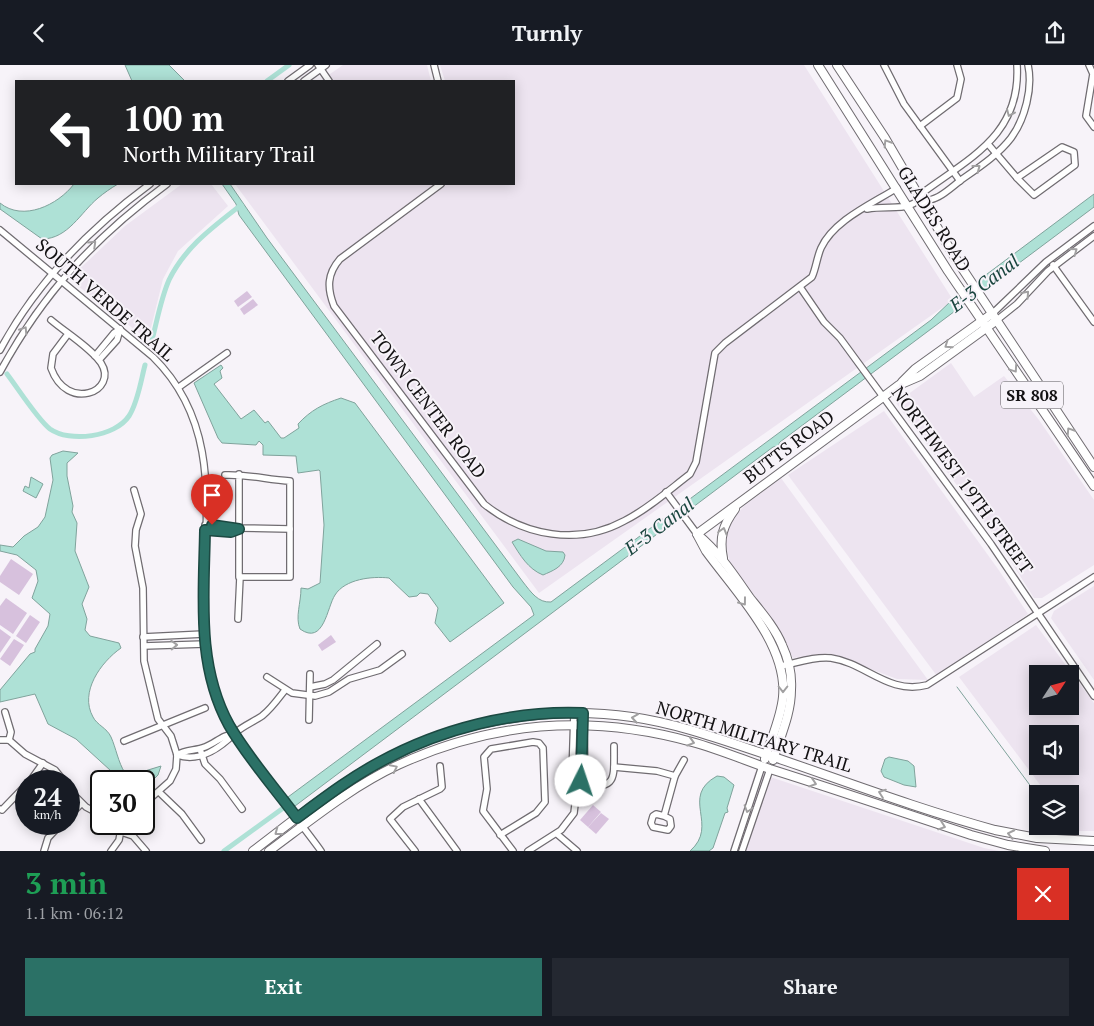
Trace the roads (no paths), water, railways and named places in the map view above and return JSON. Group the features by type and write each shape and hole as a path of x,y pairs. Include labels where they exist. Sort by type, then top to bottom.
{"main road":[{"name":"GLADES ROAD","path":"818,65 956,284 1094,486"},
{"name":"GLADES ROAD","path":"837,65 884,138 967,276 1094,467"},
{"name":"BUTTS ROAD","path":"697,533 899,385 915,369 982,321 995,317"},
{"name":"BUTTS ROAD","path":"899,385 920,376 986,328 995,317"},
{"path":"724,562 721,547 724,524 739,503"},
{"path":"697,533 712,546 774,631 785,665 783,699 766,767"},
{"path":"697,533 706,551 769,638 785,665"},
{"name":"NORTH MILITARY TRAIL","path":"253,851 295,815 381,761 452,732 518,717 574,713 653,721 698,732 922,807 1012,834 1054,840 1094,841"},
{"name":"NORTH MILITARY TRAIL","path":"269,851 367,781 439,748 471,738 556,724 629,729 669,737 766,767 1007,848 1045,851"},
{"path":"896,810 922,807"},
{"path":"917,817 938,812"}],"street":[{"path":"289,80 310,65"},
{"path":"434,65 438,80"},
{"path":"884,65 904,104 960,181"},
{"path":"920,125 957,97 961,79 957,65"},
{"path":"921,200 928,188 988,144 1010,115 1016,96 1017,65"},
{"path":"862,210 885,206 908,207 921,200 929,201 942,194 998,153 1012,137 1026,107 1030,76 1028,65"},
{"path":"1089,65 1094,73 1086,116 1094,127"},
{"path":"305,80 321,66 328,80"},
{"path":"1016,96 1027,98"},
{"path":"988,144 998,153 1017,177 1034,195 1072,169 1076,156 1070,149 1062,147 1017,177"},
{"path":"0,350 17,321 52,274 85,238 129,199 149,185"},
{"path":"0,372 24,330 60,280 89,249 135,208 166,185"},
{"name":"TOWN CENTER ROAD","path":"440,185 340,259 332,269 329,281 329,293 334,306 484,504 510,522 546,534 580,535 624,521 690,474 694,469 715,353 725,343 812,277 818,263 820,249 830,234 862,210 897,189"},
{"path":"928,188 935,189 942,194"},
{"path":"129,199 135,208"},
{"name":"BUTTS ROAD","path":"995,317 1049,259 1094,226"},
{"name":"SOUTH VERDE TRAIL","path":"0,230 153,357 179,387 192,412 203,447 205,527 204,633 212,685 223,713 235,734 321,851"},
{"name":"BUTTS ROAD","path":"995,317 1054,266 1094,236"},
{"path":"1049,259 1094,322"},
{"name":"NORTHWEST 19TH STREET","path":"800,287 824,322 840,338 861,366 991,544 1094,696"},
{"path":"50,320 68,334 97,358 104,375 100,385 92,393 82,395 63,386 52,372 50,361 68,334"},
{"path":"97,358 114,333 120,329"},
{"path":"179,387 227,353"},
{"path":"225,475 239,474 290,481 290,577 240,577"},
{"path":"238,619 240,577 239,474"},
{"path":"134,490 141,514 136,531 135,546 142,577 144,646 150,692 162,725 171,737 177,755 173,775 155,795"},
{"path":"666,492 697,533"},
{"path":"205,527 290,529"},
{"path":"785,665 820,658 832,658 885,682 904,687 923,686 942,677 1094,577"},
{"path":"144,637 204,633"},
{"path":"144,646 205,644"},
{"path":"310,687 333,680 377,644"},
{"path":"267,677 285,690 299,695 310,696 329,692 349,679 380,670 402,654"},
{"path":"309,720 310,674"},
{"path":"177,755 184,750 201,752 231,740 235,734 266,712 285,690"},
{"path":"124,741 205,708"},
{"path":"5,712 11,732 9,740"},
{"path":"574,713 572,775 577,787"},
{"path":"528,851 557,834 574,813 577,787 581,781 583,768 583,713"},
{"path":"0,740 9,740 25,754 55,770"},
{"path":"500,835 539,811 545,802 543,748 539,743 533,742 490,749 484,757 488,789 483,808 500,835 514,851"},
{"path":"577,787 601,787 607,784 614,776 614,746"},
{"path":"201,752 205,764 220,779 242,809"},
{"path":"664,815 675,777 684,760"},
{"path":"38,770 43,763"},
{"path":"415,851 390,819 400,809 442,787 440,766"},
{"path":"614,767 657,771 675,777"},
{"path":"734,851 766,767"},
{"path":"742,851 766,767"},
{"path":"159,792 182,814 201,840"},
{"path":"0,809 2,810 15,796"},
{"path":"419,799 457,851"},
{"path":"81,804 90,809"},
{"path":"557,834 577,851"},
{"path":"44,851 51,835"},
{"path":"110,851 119,835"},
{"path":"130,835 146,851"}],"water":[{"path":"125,65 169,65 184,80 132,80"},
{"path":"73,185 117,185 98,198 67,230 51,238 42,239 0,209 0,203 9,209 19,211 40,209 59,199"},
{"path":"223,185 231,185 267,238 526,586 542,601 551,602 931,320 951,301 1094,194 1094,207 780,442 778,446 773,447 295,806 288,797 534,615 531,607 513,587 239,215 236,204"},
{"path":"221,365 223,368 220,371 222,378 214,384 241,419 254,410 265,423 268,421 281,438 299,428 298,424 303,419 323,405 341,398 355,403 504,603 450,642 435,623 438,608 428,594 420,593 417,596 409,597 389,578 367,578 345,585 339,590 320,629 314,633 308,633 300,629 298,615 301,588 308,589 320,583 324,525 320,471 298,473 296,456 263,455 263,445 259,441 256,445 222,443 218,438 194,383"},
{"path":"63,451 78,453 67,463 67,476 73,506 72,512 77,523 75,551 89,587 82,604 87,619 85,630 90,636 119,643 121,648 106,661 94,678 90,688 89,707 95,720 111,737 124,770 110,770 76,739 48,724 35,694 0,702 0,690 30,654 35,652 48,626 50,614 32,598 38,581 36,570 17,555 0,551 0,545 13,547 24,536 38,527 45,517 53,480 50,458 52,455"},
{"path":"31,477 43,484 36,498 23,491 25,486 29,488"},
{"path":"518,539 546,551 563,552 565,555 564,559 557,568 543,575 533,569 521,557 512,542"},
{"path":"889,757 908,761 914,766 916,787 904,785 884,777 881,771 885,759"},
{"path":"161,766 155,778 155,770 148,770"},
{"path":"717,776 724,777 734,785 727,808 728,812 725,813 713,848 709,851 690,851 698,841 702,831 701,793 706,784"}],"waterway":[{"path":"268,80 289,65"},
{"path":"152,340 169,280 183,257 200,238 241,205"},
{"path":"7,374 45,425 59,433 80,437 92,436 114,429 129,416 137,398 145,365"},
{"path":"957,687 1030,785"},
{"name":"E-3 Canal","path":"224,851 297,798"}]}
